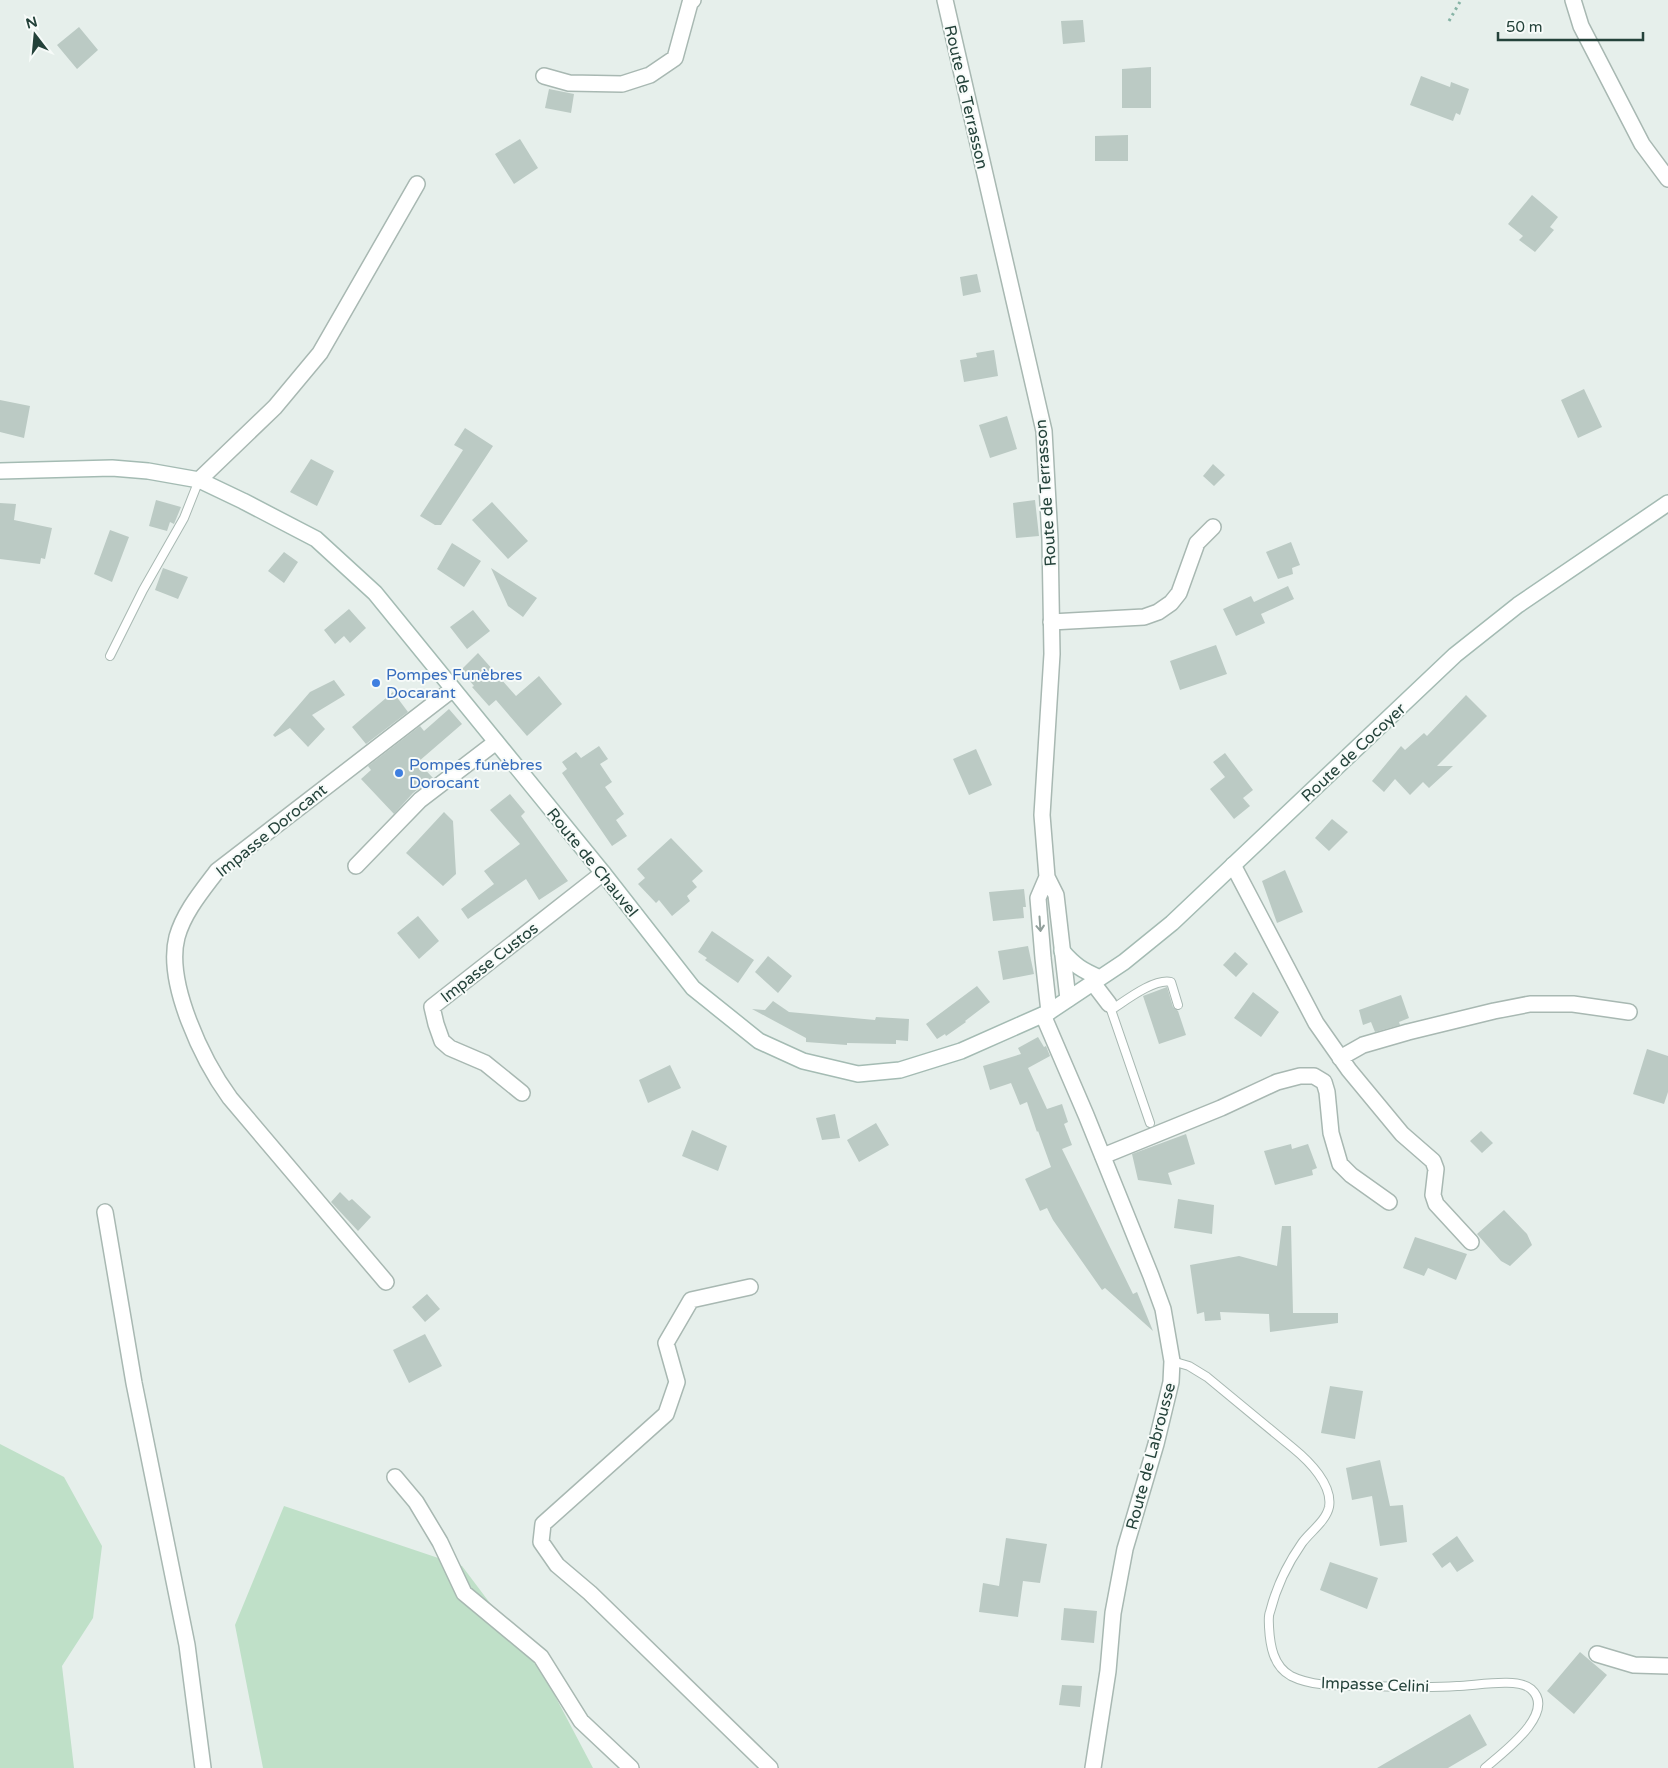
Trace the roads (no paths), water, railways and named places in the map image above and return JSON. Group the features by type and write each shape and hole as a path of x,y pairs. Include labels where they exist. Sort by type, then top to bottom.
{"street":[{"path":"544,76 569,82 622,84 650,74 675,58 690,3 693,0"},
{"name":"Route de Terrasson","path":"945,0 1044,431 1050,539 1052,654 1042,815 1047,877 1056,895 1068,1000"},
{"path":"1573,0 1581,26 1638,136 1668,179"},
{"path":"199,480 275,407 320,353 417,184"},
{"name":"Route de Chauvel","path":"0,471 112,468 148,470 199,480 243,500 316,539 375,592 693,988 759,1041 803,1060 858,1074 900,1070 961,1051 1046,1014"},
{"name":"Route de Cocoyer","path":"1046,1014 1124,962 1172,923 1455,655 1518,605 1668,503"},
{"path":"1051,622 1144,617 1158,612 1171,603 1179,593 1197,543 1213,527"},
{"name":"Impasse Dorocant","path":"386,1282 230,1098 216,1078 184,1006 174,963 177,936 192,904 217,871 453,689"},
{"path":"356,866 420,800 496,742"},
{"path":"1233,865 1316,1024 1340,1058 1402,1134 1434,1161 1436,1169 1433,1195 1436,1204 1471,1242"},
{"name":"Impasse Custos","path":"522,1093 485,1063 450,1048 442,1041 432,1007 603,874"},
{"name":"Route de Terrasson","path":"1046,1014 1038,898 1047,877"},
{"path":"1062,951 1073,964 1096,980 1110,1007"},
{"path":"1340,1058 1363,1045 1408,1032 1530,1004 1573,1004 1629,1012"},
{"name":"Route de Labrousse","path":"1046,1014 1163,1309 1172,1361 1172,1382 1125,1549 1113,1613 1108,1671 1093,1768"},
{"path":"1103,1156 1221,1108 1277,1082 1300,1076 1314,1076 1324,1082 1328,1092 1331,1133 1340,1164 1351,1175 1389,1202"},
{"path":"105,1212 134,1383 187,1645 203,1768"},
{"path":"750,1287 691,1300 666,1343 676,1382 666,1414 543,1524 541,1542 557,1565 590,1593 770,1768"},
{"path":"394,1476 421,1510 440,1542 464,1593 541,1657 581,1721 631,1768"},
{"path":"1598,1654 1634,1665 1668,1666"}],"lane":[{"path":"110,656 143,590 184,518 199,480"},
{"path":"1150,1123 1110,1007 1141,990 1166,981 1171,982 1178,1005"},
{"name":"Impasse Celini","path":"1172,1361 1189,1366 1207,1377 1306,1459 1324,1484 1329,1507 1326,1516 1302,1544 1284,1573 1269,1613 1270,1644 1274,1657 1284,1671 1291,1676 1304,1680 1330,1685 1427,1687 1516,1683 1530,1688 1536,1696 1538,1706 1536,1717 1520,1738 1485,1768"}],"place":[{"name":"Pompes Funèbres Docarant","path":"376,683"},
{"name":"Pompes funèbres Dorocant","path":"399,773"}]}
